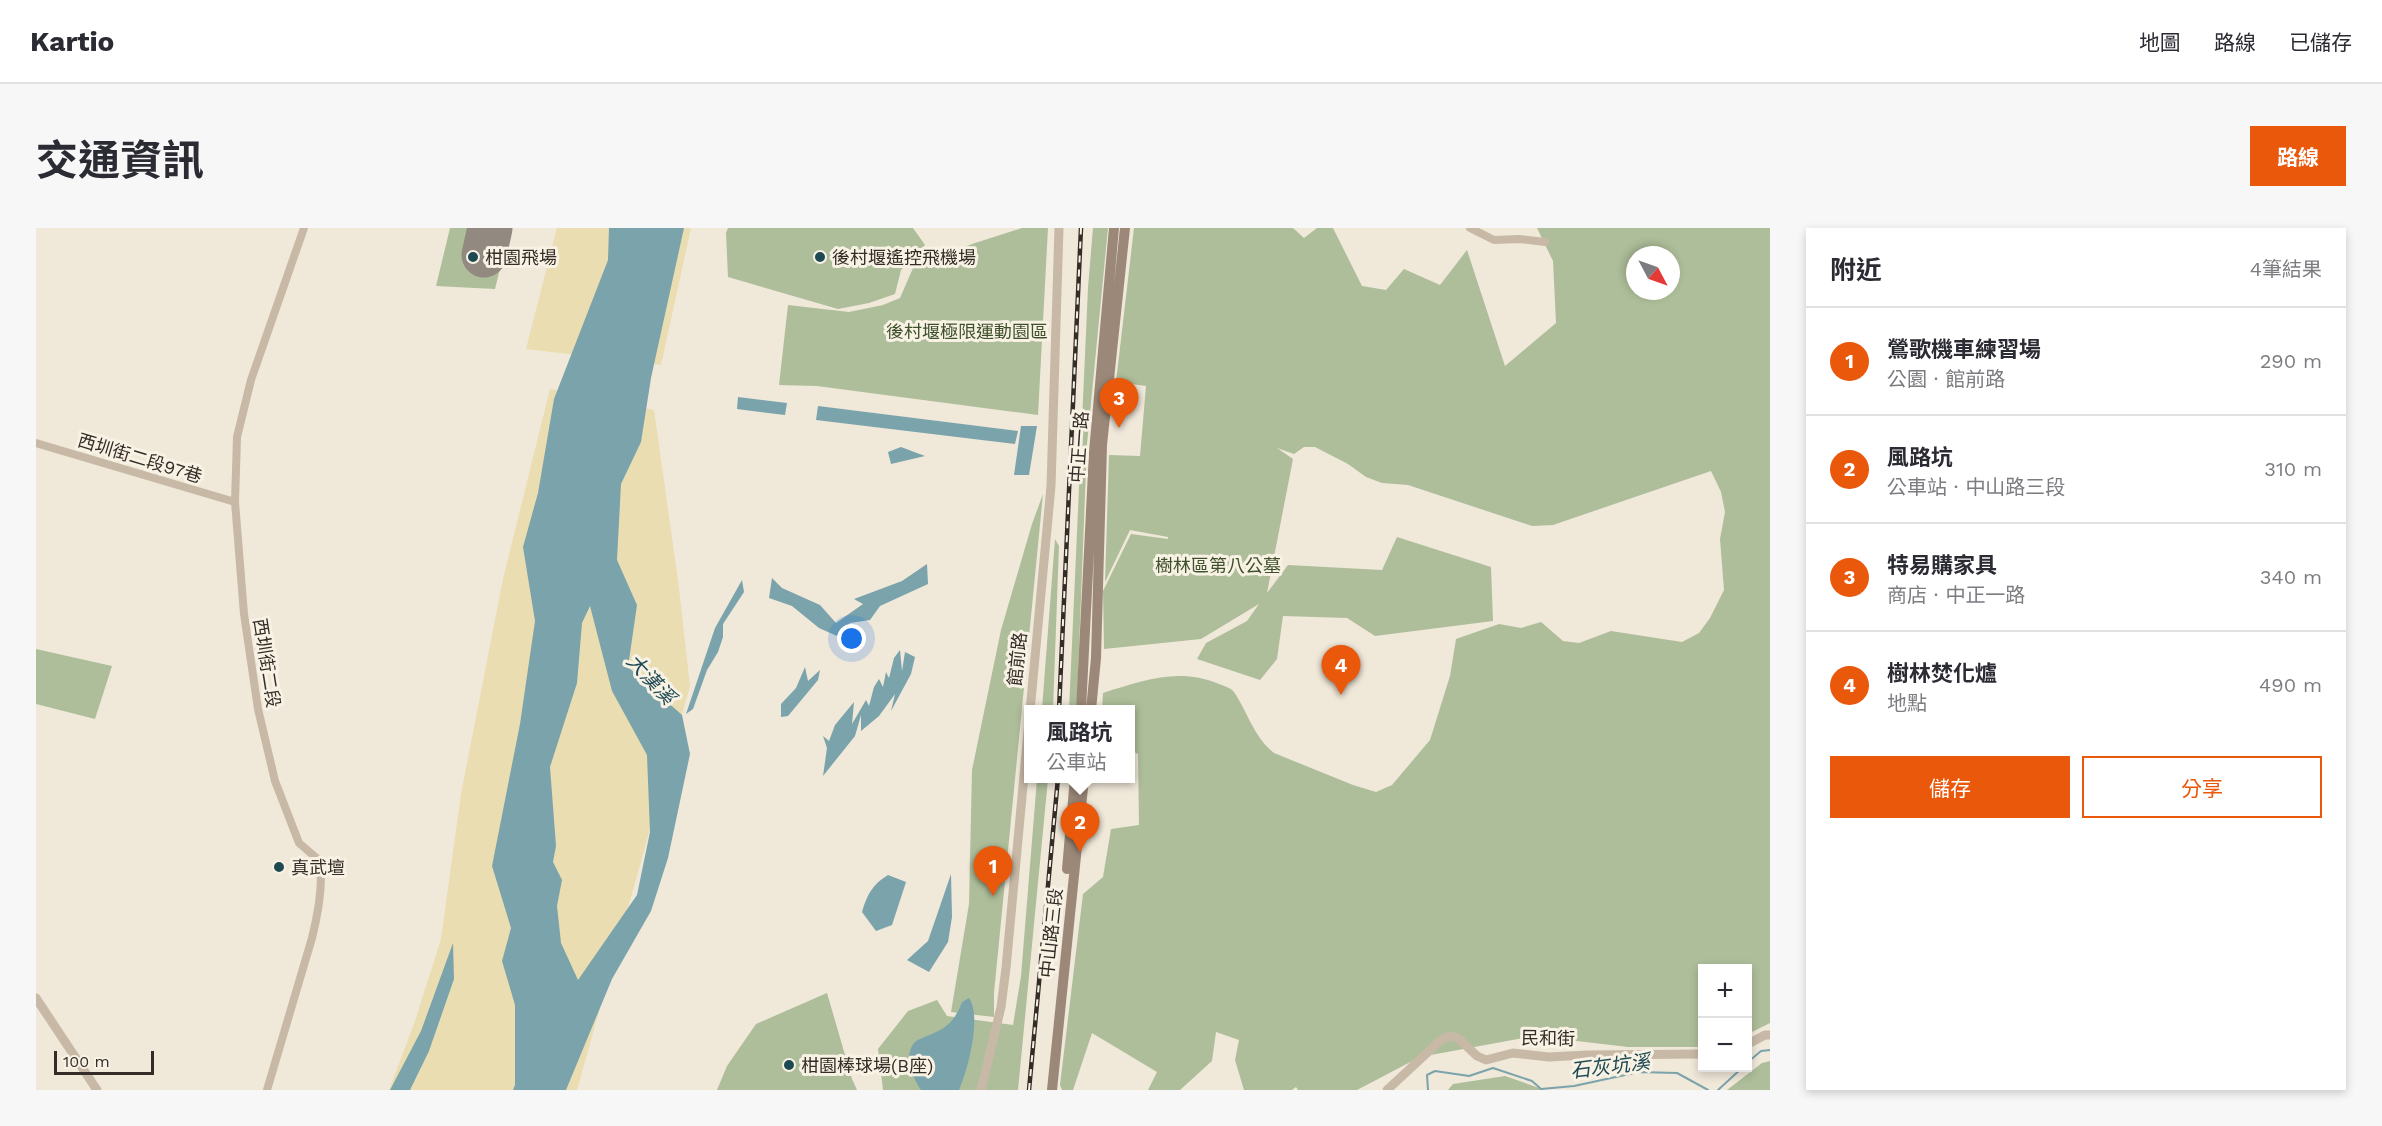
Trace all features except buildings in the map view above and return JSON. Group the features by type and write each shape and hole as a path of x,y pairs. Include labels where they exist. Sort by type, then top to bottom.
{"main road":[{"name":"中正一路","path":"1082,705 1094,452 1114,228"},
{"name":"中正一路","path":"1091,705 1096,658 1102,445 1125,228"},
{"name":"中山路三段","path":"1048,1089 1075,783"},
{"name":"中山路三段","path":"1048,1089 1083,783"}],"street":[{"name":"西圳街二段","path":"267,1090 312,938 321,874 320,861 299,843 275,781 261,720 244,614 235,502 237,436 251,380 304,228"},
{"name":"館前路","path":"1031,705 1051,486 1059,228"},
{"path":"1470,228 1494,240 1519,239 1545,242"},
{"name":"西圳街二段97巷","path":"36,443 235,502"},
{"name":"館前路","path":"981,1090 1001,1007 1024,775"},
{"path":"36,998 97,1090"},
{"path":"1752,1042 1770,1035"},
{"name":"民和街","path":"1387,1090 1441,1040 1450,1036 1458,1038 1477,1056 1486,1060 1513,1053 1549,1057 1698,1054"}],"green space":[{"name":"柑園飛場","path":"450,228 510,228 495,289 436,286"},
{"name":"後村堰遙控飛機場","path":"728,228 913,228 925,245 901,270 895,294 869,303 838,309 728,277 726,233"},
{"name":"後村堰極限運動園區","path":"1022,228 1048,228 1038,415 817,386 779,385 788,305 849,312 883,305 900,298 913,268 972,244"},
{"path":"1093,228 1108,228 1087,444 1077,700 1076,705 1069,705 1088,288"},
{"name":"樹林區第八公墓","path":"1134,228 1293,228 1304,238 1317,228 1333,228 1362,286 1386,290 1404,269 1440,285 1467,250 1505,366 1556,323 1553,261 1537,228 1770,228 1770,1023 1752,1032 1752,964 1698,964 1698,1047 1628,1047 1534,1036 1420,1057 1357,1090 1298,1090 1296,1087 1292,1090 1244,1090 1235,1060 1239,1040 1216,1032 1212,1061 1180,1090 1148,1090 1157,1072 1092,1033 1073,1090 1062,1090 1060,1085 1083,894 1103,877 1111,829 1139,825 1135,705 1102,705 1103,693 1146,680 1175,676 1204,679 1219,684 1234,692 1261,740 1274,753 1376,792 1392,785 1430,740 1450,676 1456,639 1499,624 1521,628 1541,622 1563,641 1579,643 1611,631 1682,642 1699,633 1710,618 1724,590 1720,539 1725,512 1721,492 1711,471 1553,525 1532,526 1408,485 1382,483 1366,477 1348,464 1315,447 1304,447 1294,454 1277,448 1293,459 1267,593 1288,565 1382,570 1397,537 1491,567 1493,621 1375,636 1347,618 1283,616 1277,659 1260,680 1197,659 1206,643 1247,621 1259,604 1201,639 1104,649 1103,591 1131,534 1168,539 1168,537 1130,530 1105,582 1109,455 1140,456 1146,386 1116,382"},
{"path":"1043,494 994,993 994,1017 951,1012 969,904 972,770 1001,630"},
{"path":"1055,539 1059,546 1053,705 1042,705"},
{"path":"36,649 112,666 95,719 36,704"},
{"path":"1037,783 1048,783 1018,1090 883,1090 878,1049 908,1011 937,1000 947,1016 1013,1025 1021,976"},
{"name":"柑園棒球場(B座)","path":"827,993 857,1090 717,1090 727,1066 756,1024"},
{"path":"1770,1061 1770,1090 1727,1090 1752,1072 1762,1063"},
{"path":"1505,1076 1545,1090 1448,1090 1453,1084"}],"sand":[{"path":"557,228 691,228 661,365 526,349"},
{"path":"550,389 654,410 678,580 690,686 577,1090 389,1090 414,1024 441,939 461,794 503,579"}],"water":[{"path":"609,228 684,228 651,378 641,442 621,484 617,560 637,605 628,667 682,715 690,754 668,858 651,911 612,979 566,1090 513,1090 515,1085 515,1005 502,961 511,928 492,866 520,724 535,621 523,547 538,493 554,399 608,260","holes":["590,606 612,691 647,755 650,832 637,895 578,980 561,943 557,906 562,880 553,862 556,846 550,767 577,683 582,623"]},
{"path":"738,397 787,403 785,415 737,409"},
{"path":"818,406 1018,431 1015,444 816,420"},
{"path":"1021,426 1037,426 1029,475 1014,475"},
{"path":"901,447 925,456 891,464 888,452"},
{"path":"927,564 928,584 880,606 870,620 850,623 837,636 819,628 792,606 769,598 772,578 782,588 820,605 836,623 863,604 854,599 902,581"},
{"path":"742,580 744,592 723,624 723,637 718,652 707,670 693,709 686,714 715,628"},
{"path":"900,650 902,671 905,652 915,657 911,674 891,711 895,694 879,716 861,731 861,715 855,736 823,776 827,748 823,736 829,741 835,725 854,702 852,724 866,700 869,706 874,687 879,679 883,687 886,672 889,678 894,658"},
{"path":"805,667 808,681 820,670 818,680 788,716 781,717 781,704 796,688"},
{"path":"951,874 952,917 948,942 929,972 907,960 928,941"},
{"path":"888,875 906,882 892,925 876,931 862,912 871,890"},
{"path":"453,943 454,979 429,1051 410,1090 390,1090 421,1031"},
{"path":"969,998 973,1006 974,1030 970,1057 959,1090 921,1090 910,1066 911,1047 918,1040 940,1030 949,1023 962,1002"}],"waterway":[{"name":"石灰坑溪","path":"1752,1059 1761,1051 1770,1050"},
{"name":"石灰坑溪","path":"1428,1090 1427,1075 1435,1071 1469,1076 1493,1068 1532,1081 1541,1089 1574,1086 1639,1072 1677,1073 1708,1090"},
{"name":"石灰坑溪","path":"1718,1090 1738,1072"}],"runway":[{"path":"484,255 490,228"}],"railway":[{"path":"1059,705 1081,228"},
{"path":"1029,1090 1058,783"}],"place":[{"name":"柑園飛場","path":"473,257"},
{"name":"後村堰遙控飛機場","path":"820,257"},
{"name":"特易購家具","path":"1119,428"},
{"name":"樹林焚化爐","path":"1341,695"},
{"name":"風路坑","path":"1080,852"},
{"name":"真武壇","path":"279,867"},
{"name":"鶯歌機車練習場","path":"993,896"},
{"name":"柑園棒球場(B座)","path":"789,1065"}],"water label":[{"name":"大漢溪","path":"651,679"}]}
